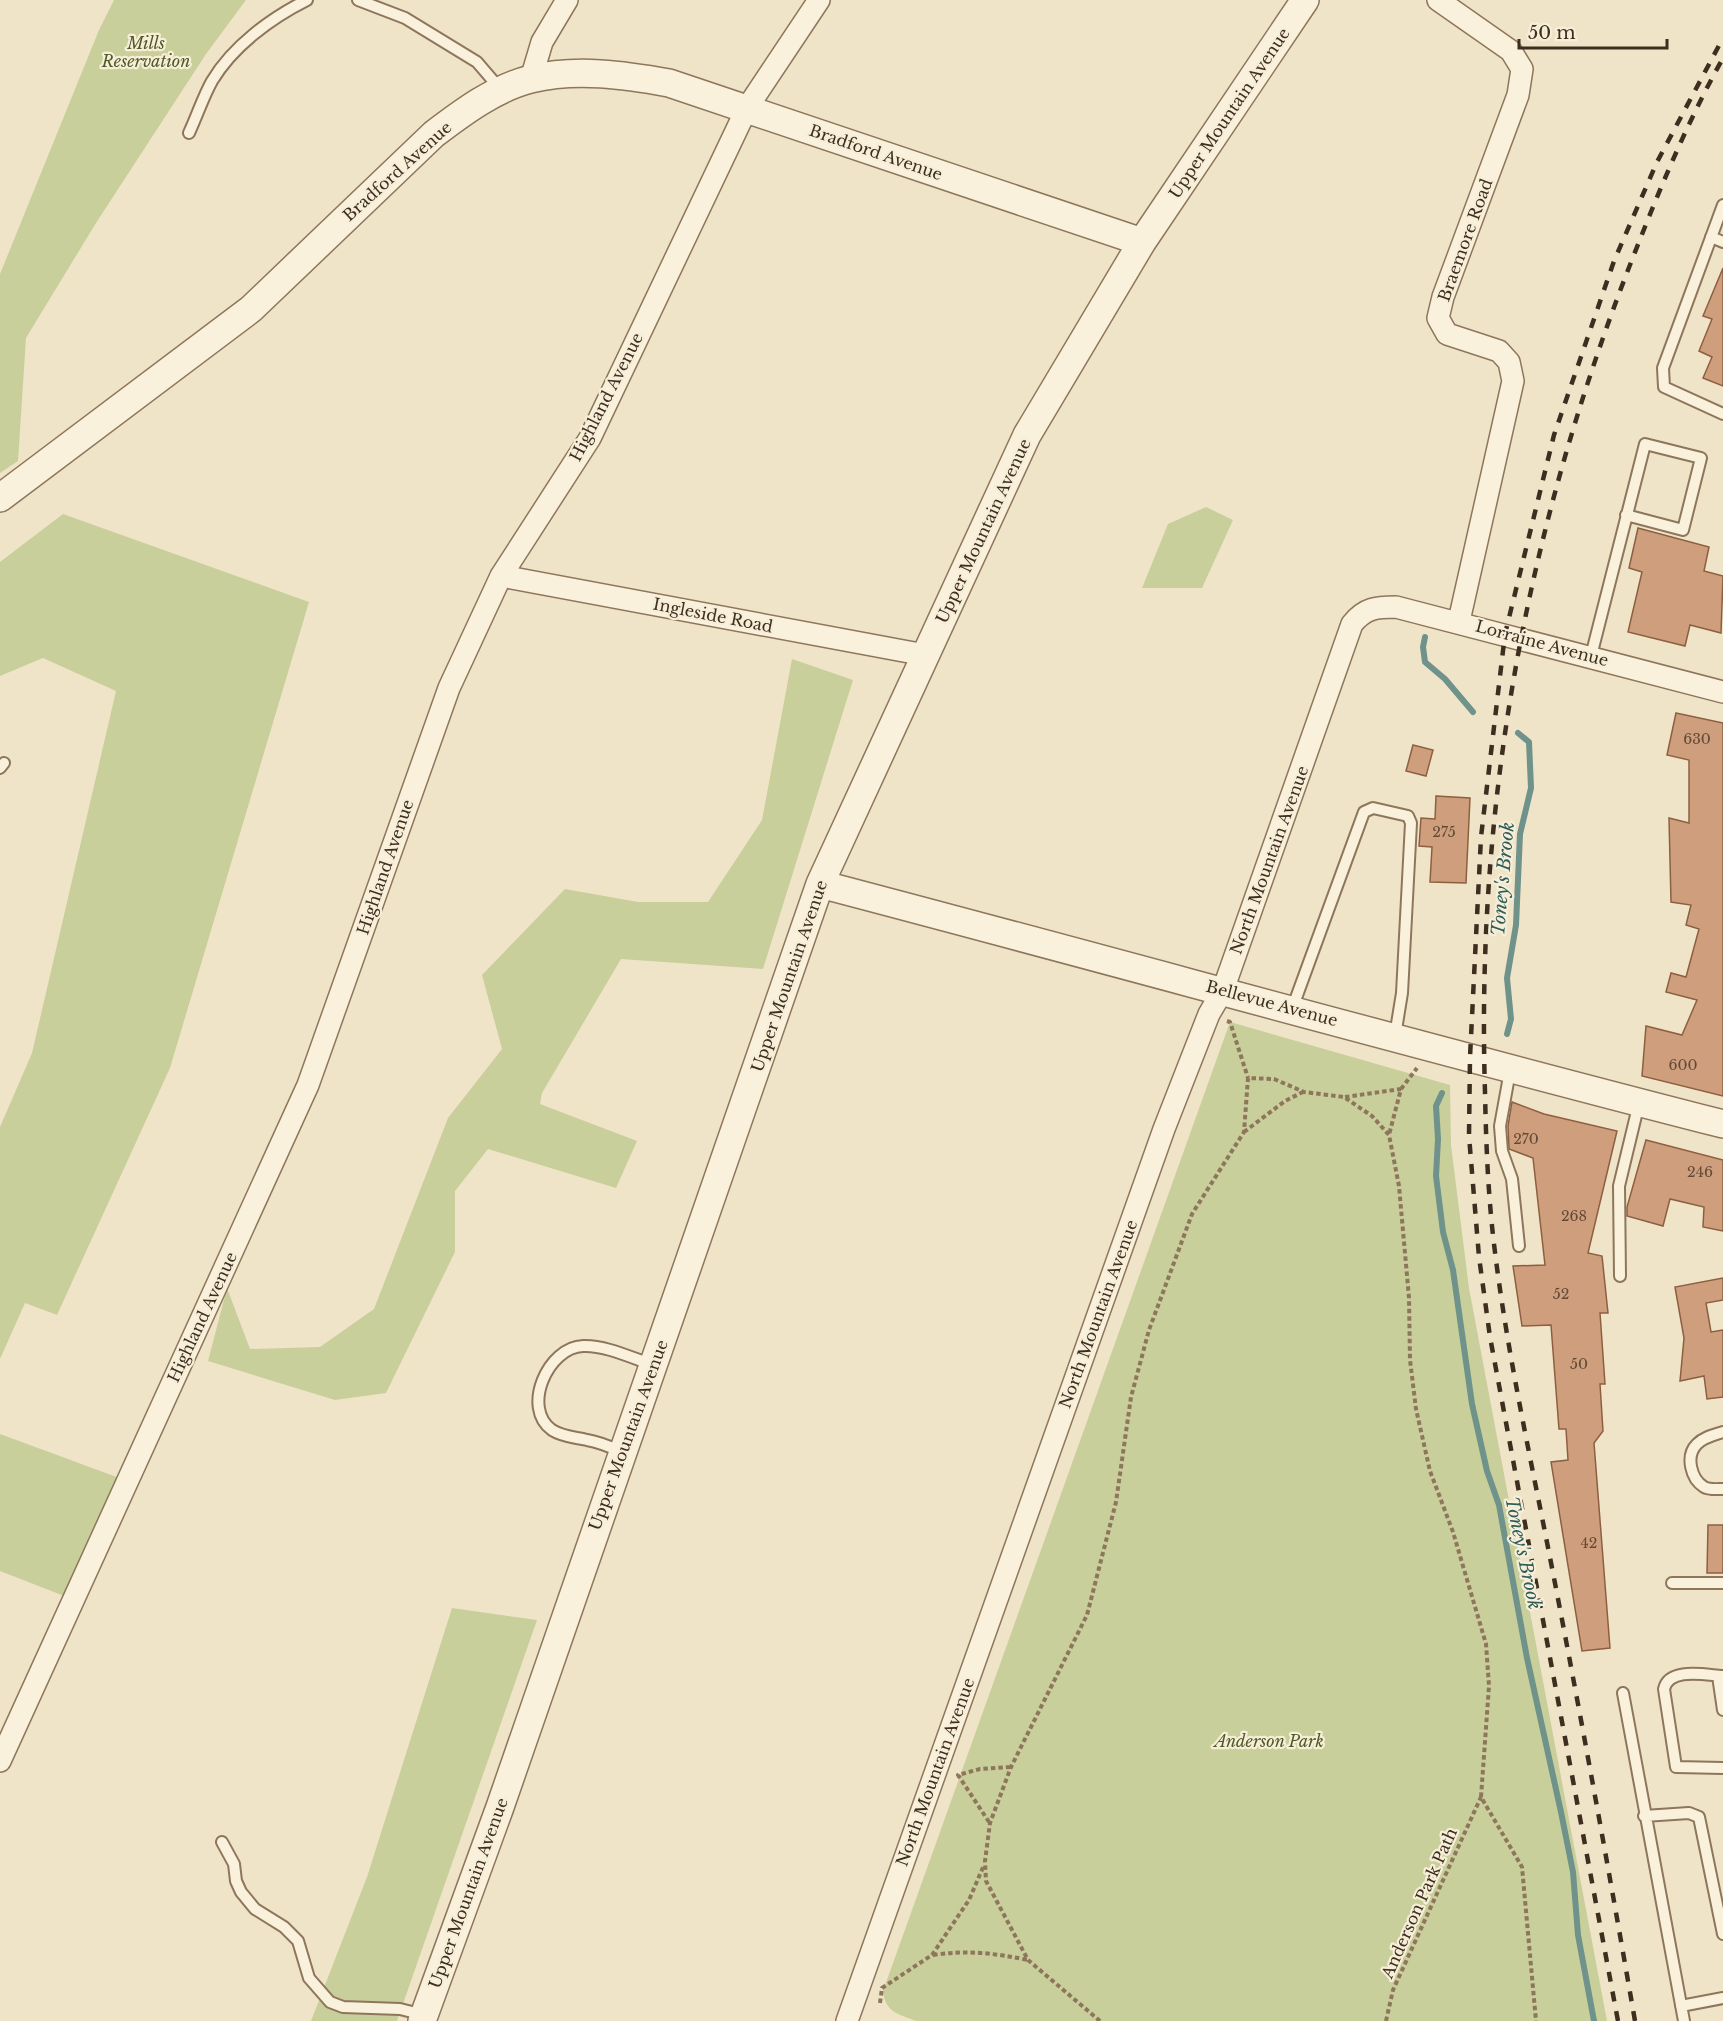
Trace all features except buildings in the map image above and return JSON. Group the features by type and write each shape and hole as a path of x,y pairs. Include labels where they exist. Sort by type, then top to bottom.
{"street":[{"path":"531,79 542,42 567,0"},
{"name":"Highland Avenue","path":"0,1761 308,1085 449,688 501,576 590,438 747,108 819,0"},
{"name":"Upper Mountain Avenue","path":"423,2018 500,1807 820,884 1027,435 1142,242 1305,0"},
{"name":"Braemore Road","path":"1438,0 1511,51 1522,69 1518,95 1443,297 1438,318 1447,334 1499,351 1509,362 1513,381 1459,621"},
{"name":"Bradford Avenue","path":"0,498 251,309 434,134 464,112 501,90 531,79 567,75 631,76 669,83 1142,242"},
{"name":"Ingleside Road","path":"501,576 925,655"},
{"name":"Lorraine Avenue","path":"1361,613 1374,607 1396,607 1459,621 1723,692"},
{"name":"North Mountain Avenue","path":"847,2021 1160,1140 1209,1014 1222,990 1352,624 1361,613"},
{"name":"Bellevue Avenue","path":"820,884 1222,990 1510,1070 1723,1124"}],"lane":[{"path":"189,133 212,82 233,54 280,13 307,0"},
{"path":"358,0 405,18 477,62 501,90"},
{"path":"1723,204 1663,368 1664,387 1723,414"},
{"path":"1711,237 1723,242"},
{"path":"1591,656 1626,515 1645,444 1701,458 1683,530 1626,515"},
{"path":"1292,1009 1364,812 1373,808 1408,816 1411,823 1402,993 1395,1037"},
{"path":"1510,1070 1500,1126 1502,1151 1512,1179 1519,1246"},
{"path":"1620,1276 1619,1186 1639,1102"},
{"path":"622,1452 589,1440 564,1436 550,1429 542,1419 538,1390 555,1361 569,1350 581,1346 598,1347 654,1365"},
{"path":"1723,1432 1704,1438 1694,1446 1690,1462 1694,1478 1706,1488 1723,1489"},
{"path":"1672,1583 1723,1583"},
{"path":"1723,1710 1720,1676 1673,1676 1666,1682 1664,1689 1676,1767 1723,1768"},
{"path":"1623,1693 1644,1816 1684,2021"},
{"path":"1644,1816 1689,1814 1699,1817 1723,1934"},
{"path":"222,1842 234,1864 236,1881 241,1892 255,1909 284,1927 298,1941 309,1978 330,2002 343,2007 400,2009 423,2018"},
{"path":"1681,2006 1723,1998"}],"path":[{"path":"1209,1014 1230,1022 1248,1078 1244,1132"},
{"path":"1417,1068 1401,1089 1389,1135 1399,1186 1409,1298 1410,1360 1416,1409 1430,1471 1453,1532 1486,1644 1489,1686 1481,1797 1522,1868 1536,2021"},
{"path":"1248,1078 1274,1079 1304,1092 1344,1097 1401,1089"},
{"path":"1100,2021 1028,1960 986,1881 985,1861 990,1823 1011,1767 1088,1615 1116,1502 1131,1397 1149,1330 1192,1214 1244,1132 1285,1101 1304,1092"},
{"path":"1344,1097 1372,1116 1389,1135"},
{"path":"990,1823 958,1775 980,1769 1011,1767"},
{"name":"Anderson Park Path","path":"1386,2021 1393,1990 1481,1797"},
{"path":"880,2003 882,1988 932,1955 969,1900 985,1861"},
{"path":"932,1955 963,1951 990,1952 1028,1960"}],"green space":[{"name":"Mills Reservation","path":"114,0 246,0 206,54 96,223 26,338 18,461 0,473 0,274 99,30"},
{"path":"1206,507 1233,520 1202,588 1142,588 1168,524"},
{"path":"63,514 309,602 170,1068 57,1315 25,1303 0,1359 0,1127 32,1053 116,691 43,658 0,676 0,562"},
{"path":"792,659 853,680 763,969 621,959 542,1093 540,1104 637,1141 616,1188 488,1149 455,1191 455,1252 386,1393 335,1400 208,1361 227,1288 250,1349 320,1347 374,1309 448,1118 502,1049 482,975 565,889 638,902 708,902 762,820"},
{"name":"Anderson Park","path":"1230,1022 1450,1085 1451,1145 1469,1288 1607,2021 916,2021 894,2011 886,2004 883,1991"},
{"path":"0,1434 133,1483 77,1601 0,1571"},
{"path":"452,1608 537,1620 397,2021 311,2021 367,1877"}],"waterway":[{"name":"Toney's Brook","path":"1425,637 1423,647 1425,662 1445,679 1473,712"},
{"name":"Toney's Brook","path":"1507,1034 1511,1019 1507,978 1516,925 1520,834 1531,788 1529,742 1518,733"},
{"name":"Toney's Brook","path":"1442,1093 1436,1106 1438,1139 1436,1176 1443,1232 1453,1270 1472,1404 1487,1471 1499,1505 1527,1658 1573,1872 1578,1935 1594,2021"}],"railway":[{"path":"1618,2021 1490,1337 1479,1257 1469,1136 1470,1057 1481,837 1505,634 1554,435 1614,261 1657,162 1723,38"},
{"path":"1635,2021 1499,1285 1488,1168 1484,986 1489,881 1499,777 1514,674 1535,572 1561,471 1592,370 1628,270 1660,189 1723,58"}]}
